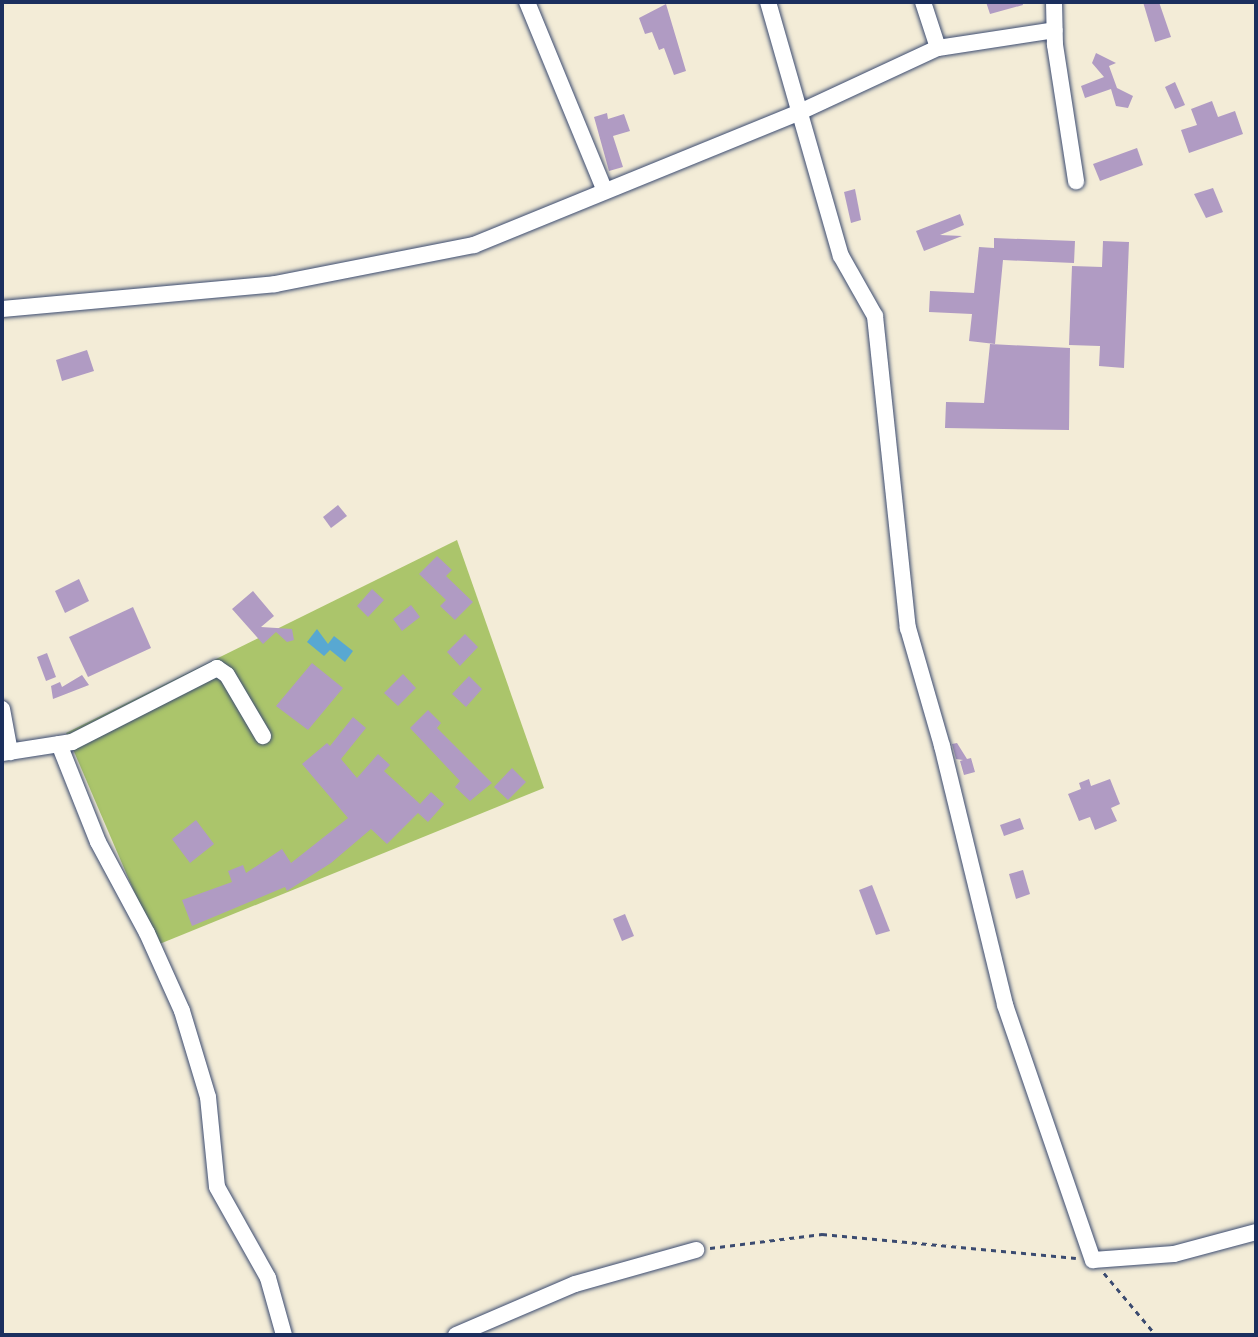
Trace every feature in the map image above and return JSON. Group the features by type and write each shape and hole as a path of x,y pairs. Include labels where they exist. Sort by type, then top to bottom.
{"street":[{"path":"527,2 605,191"},
{"path":"768,2 802,111 841,256 876,316 908,628 942,746 1005,1005 1093,1260 1174,1254 1256,1232"},
{"path":"923,2 938,48"},
{"path":"1054,2 1055,30 1076,181"},
{"path":"2,309 275,284 375,267 474,245 802,111 938,48 1055,30"},
{"path":"2,709 6,753 59,744 96,730 217,668 227,675 263,736"},
{"path":"59,744 98,842 147,933 182,1011 208,1097 217,1187 268,1278 284,1335"},
{"path":"456,1335 575,1284 696,1250"}],"path":[{"path":"696,1250 822,1234 1093,1260 1156,1335"}],"green space":[{"path":"457,540 544,788 157,945 66,733"}],"water":[{"path":"317,629 328,644 334,636 353,651 345,662 330,650 324,656 307,642"}],"building":[{"path":"986,2 1022,2 1023,5 990,14"},
{"path":"1143,2 1159,2 1171,37 1155,42"},
{"path":"666,4 686,71 674,75 664,48 659,50 652,32 645,34 639,18"},
{"path":"1096,53 1116,63 1109,66 1117,88 1133,96 1128,108 1116,106 1111,89 1085,98 1081,86 1104,77 1092,63"},
{"path":"1175,82 1185,105 1175,109 1165,87"},
{"path":"1212,101 1218,117 1235,111 1243,134 1189,153 1181,130 1197,125 1191,109"},
{"path":"607,113 608,119 624,114 630,131 613,136 623,167 609,171 594,117"},
{"path":"1137,148 1143,165 1100,181 1093,164"},
{"path":"1213,188 1223,212 1206,218 1194,194"},
{"path":"855,189 861,220 851,223 844,192"},
{"path":"960,214 964,225 940,235 962,236 924,251 916,231"},
{"path":"994,238 1075,241 1074,263 1003,260 995,344 969,341 972,314 929,312 930,291 974,293 979,247 994,248"},
{"path":"1103,241 1129,242 1124,368 1099,366 1100,346 1069,345 1072,266 1102,267"},
{"path":"990,344 1070,348 1069,430 945,428 946,402 984,403"},
{"path":"87,350 94,371 62,381 56,360"},
{"path":"338,505 347,516 331,528 323,517"},
{"path":"437,556 452,570 446,576 473,602 455,620 440,606 446,600 419,574"},
{"path":"79,579 89,601 65,613 55,591"},
{"path":"372,589 384,600 368,617 357,606"},
{"path":"253,591 274,616 261,627 292,629 294,640 287,642 276,632 263,644 232,609"},
{"path":"411,605 420,617 402,631 393,619"},
{"path":"133,607 151,648 88,677 69,637"},
{"path":"465,634 478,647 460,666 447,652"},
{"path":"47,653 56,677 46,681 37,657"},
{"path":"312,663 343,688 308,730 276,706"},
{"path":"403,674 416,688 398,706 384,693"},
{"path":"82,675 89,685 53,699 51,686 60,682 62,687"},
{"path":"469,676 482,689 466,707 452,694"},
{"path":"428,710 441,723 437,728 492,783 470,801 455,787 460,781 410,728"},
{"path":"353,717 366,728 341,759 357,778 378,754 390,765 384,771 420,804 431,792 444,804 428,822 418,813 387,844 371,829 331,863 287,891 285,887 192,926 182,900 232,882 228,871 243,865 246,873 282,849 291,863 348,818 302,764 327,743 330,746"},
{"path":"957,743 967,759 971,758 975,772 964,775 960,761 963,760 956,759 952,744"},
{"path":"512,768 526,782 508,800 494,787"},
{"path":"1089,779 1091,786 1110,779 1120,804 1111,808 1117,821 1095,830 1090,817 1079,821 1068,794 1081,789 1079,783"},
{"path":"1020,818 1024,829 1004,836 1000,825"},
{"path":"196,820 214,844 190,863 172,839"},
{"path":"1023,870 1030,894 1016,899 1009,874"},
{"path":"872,885 890,931 876,935 859,890"},
{"path":"625,914 634,936 622,941 613,919"}]}
